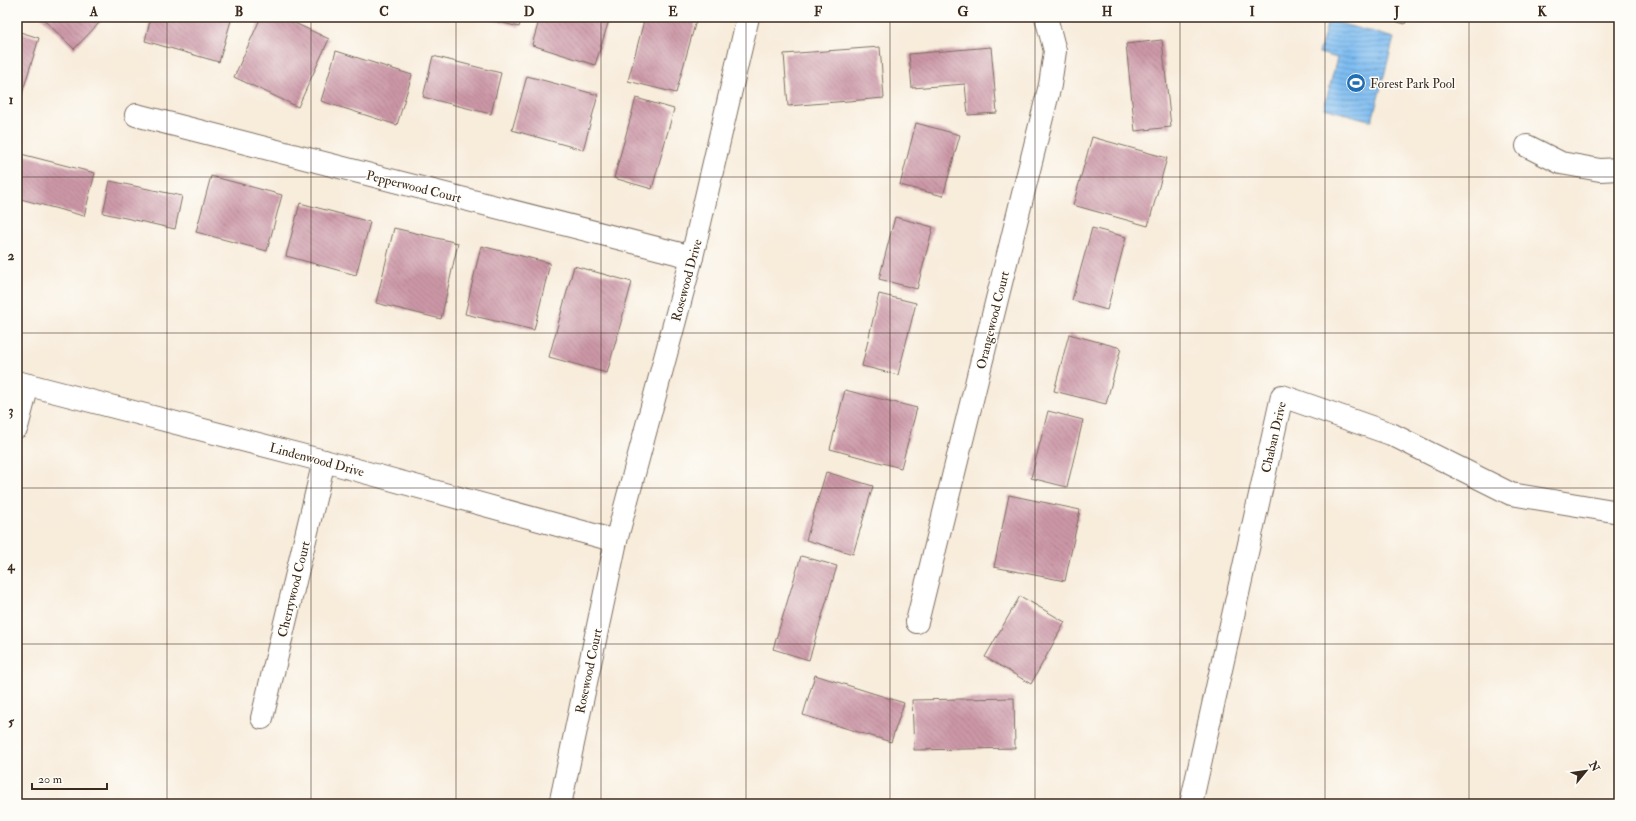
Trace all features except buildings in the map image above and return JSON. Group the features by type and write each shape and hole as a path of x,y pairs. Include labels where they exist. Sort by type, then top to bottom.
{"street":[{"name":"Rosewood Drive","path":"616,541 692,257 748,17"},
{"name":"Orangewood Court","path":"917,622 1050,85 1055,51 1046,17"},
{"name":"Pepperwood Court","path":"136,115 692,257"},
{"path":"1527,146 1561,163 1600,170 1619,169"},
{"path":"17,427 22,383"},
{"name":"Lindenwood Drive","path":"22,383 324,461 616,541"},
{"name":"Chaban Drive","path":"1191,804 1282,396 1391,434 1511,494 1619,512"},
{"name":"Cherrywood Court","path":"262,718 324,461"},
{"name":"Rosewood Court","path":"561,800 616,541"}],"water":[{"name":"Forest Park Pool","path":"1329,17 1336,17 1335,22 1394,38 1372,121 1324,108 1337,58 1319,53"}],"place":[{"name":"Forest Park Pool","path":"1356,83"}]}
